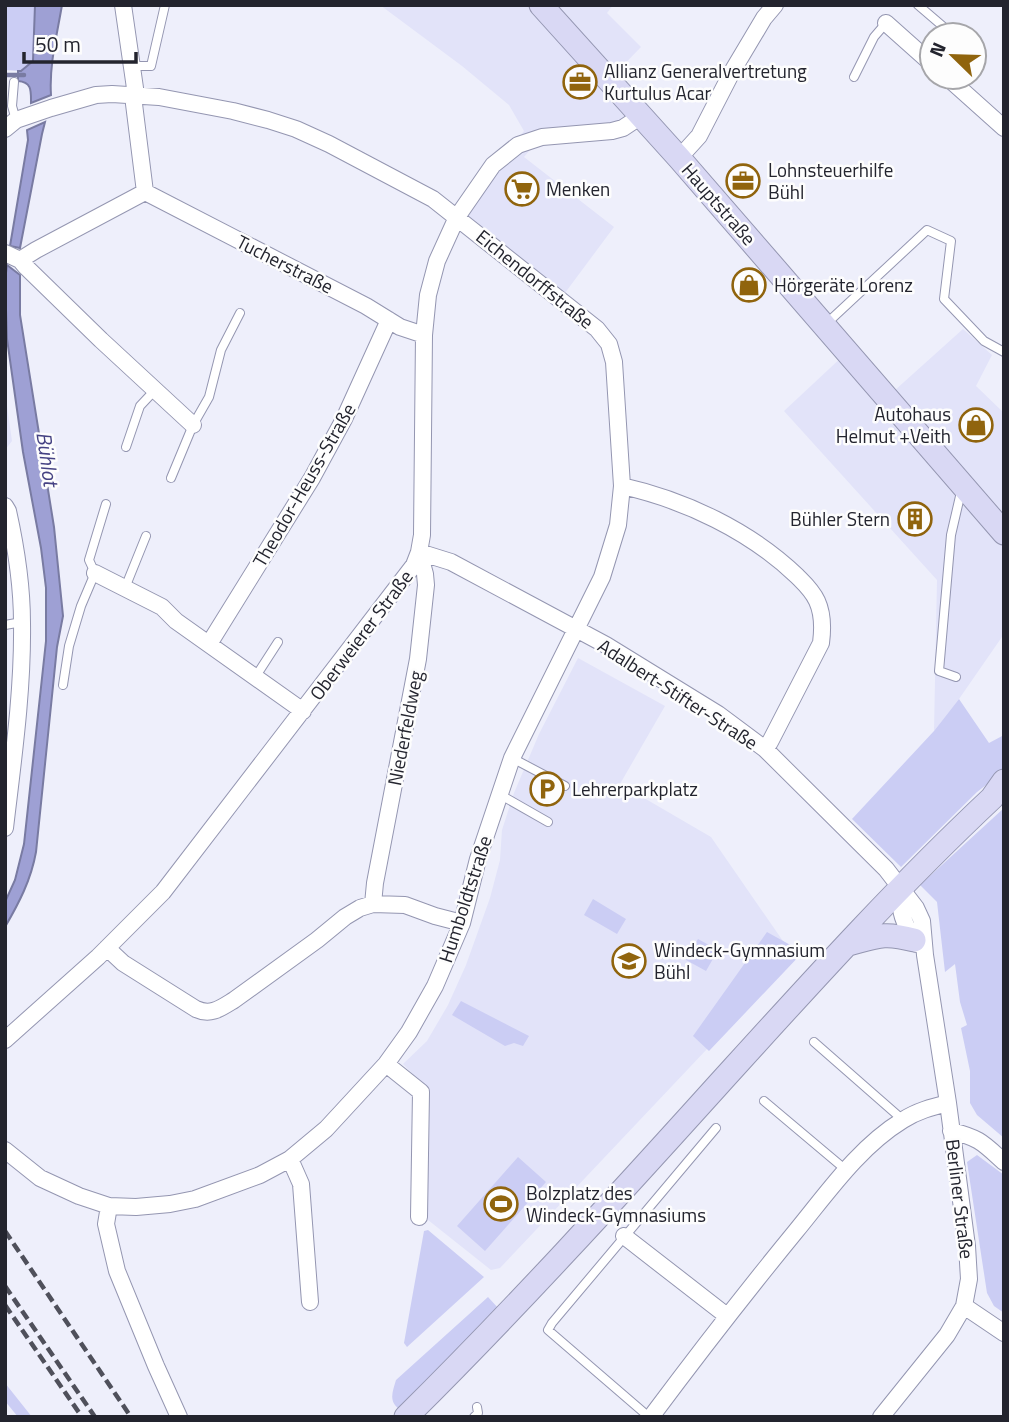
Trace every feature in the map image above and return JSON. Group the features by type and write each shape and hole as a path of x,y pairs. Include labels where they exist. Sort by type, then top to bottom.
{"street":[{"path":"123,5 145,192 17,258 193,425"},
{"name":"Hauptstraße","path":"541,5 679,158 1004,533"},
{"path":"679,158 699,136 733,70 764,18 775,5"},
{"path":"886,23 918,52"},
{"path":"968,91 1004,128"},
{"name":"Eichendorffstraße","path":"13,115 96,95 135,95 233,111 296,129 433,199 597,329 609,344 614,362 622,486 618,525 602,577 575,629"},
{"name":"Oberweierer Straße","path":"5,1040 107,948 163,891 414,565 422,535 424,335 428,295 431,277 457,217 493,165 518,145 542,137 612,131 623,128 641,116"},
{"name":"Tucherstraße","path":"145,192 366,306 400,327 424,335"},
{"name":"Theodor-Heuss-Straße","path":"209,644 312,478 344,419 389,320"},
{"path":"622,486 642,491 721,523 781,561 810,588 817,600 823,630 821,643 765,749"},
{"path":"5,506 16,549 22,622 19,695 9,765 5,828"},
{"name":"Adalbert-Stifter-Straße","path":"419,552 451,562 606,645 718,714 765,749 886,869 900,887"},
{"name":"Niederfeldweg","path":"373,904 379,859 418,659 426,585 419,552"},
{"path":"95,573 162,607 176,621 303,710"},
{"name":"Humboldtstraße","path":"5,1150 50,1184 109,1206 136,1207 195,1199 260,1175 290,1159 326,1129 386,1064 430,996 461,923 478,859 512,758 575,629"},
{"path":"406,1417 582,1236 900,887 1000,791"},
{"name":"Berliner Straße","path":"881,1417 947,1335 964,1306 969,1279 948,1103 920,947 922,921 900,887"},
{"path":"107,948 123,963 196,1009 210,1013 317,940 345,917 373,904 405,905 461,923"},
{"path":"846,945 879,935 891,935 920,947"},
{"path":"386,1064 421,1093 419,1217"},
{"path":"650,1417 727,1316 846,1170 903,1119 923,1109 948,1103"},
{"path":"951,1131 980,1140 1004,1162"},
{"path":"290,1159 301,1184 310,1302"},
{"path":"109,1206 106,1224 117,1270 179,1417"},
{"path":"624,1236 727,1316"},
{"path":"964,1306 1004,1333"}],"lane":[{"path":"131,66 150,66 165,5"},
{"path":"919,5 937,21"},
{"path":"854,77 874,37 886,23"},
{"path":"13,115 14,82"},
{"path":"824,326 927,230 951,241 944,299 984,341 1004,352"},
{"path":"170,478 193,425 209,397 221,350 240,313"},
{"path":"126,447 140,407 155,390"},
{"path":"956,677 939,671 951,535 963,486"},
{"path":"64,685 69,646 81,606 95,573 89,560 106,504"},
{"path":"125,588 146,537"},
{"path":"5,625 22,622"},
{"path":"256,676 278,642"},
{"path":"512,758 565,786"},
{"path":"499,794 548,822"},
{"path":"814,1042 903,1119"},
{"path":"764,1101 846,1170"},
{"path":"650,1417 548,1330 716,1128"},
{"path":"474,1417 478,1413 477,1407"}],"shaded area":[{"path":"5,5 35,5 33,61 21,71 5,70"},
{"path":"35,5 62,5 52,61 51,95 31,103 30,88 26,83 18,81 18,71 33,61"},
{"path":"380,5 613,5 607,13 641,47 605,84 643,125 536,143 524,157 614,227 562,297 455,213 524,131 509,105"},
{"path":"45,122 20,248 10,246 28,140 27,130"},
{"path":"7,265 20,275 20,315 54,527 63,616 57,647 36,852 24,891 5,927 5,902 15,880 24,844 46,641 46,588 41,548 23,452 7,339"},
{"path":"963,329 992,355 976,386 1004,413 1004,634 934,731 937,580 784,411 844,355 884,400"},
{"path":"5,392 12,441 5,450"},
{"name":"Windeck-Gymnasium Bühl","path":"578,658 665,706 620,784 711,837 794,957 500,1268 491,1270 423,1216 428,1090 403,1064 427,1041 448,1005 466,965 490,898 500,860 502,830 514,793 539,734"},
{"path":"959,699 989,743 1004,735 1004,771 977,792 901,867 852,819 934,731"},
{"path":"1004,808 1004,1138 977,1115 970,1103 970,1071 961,1028 967,1025 960,1002 955,964 945,972 937,902 920,885"},
{"path":"593,899 626,919 617,934 584,915"},
{"path":"767,932 803,952 709,1051 693,1036"},
{"path":"698,939 718,950 706,971 686,960"},
{"path":"461,1001 529,1036 523,1046 514,1043 505,1046 452,1015"},
{"path":"977,1155 1004,1175 1004,1313 994,1306 987,1293 967,1162"},
{"name":"Bolzplatz des Windeck-Gymnasiums","path":"518,1157 546,1182 485,1251 457,1226"},
{"path":"428,1230 484,1277 407,1347 404,1343 424,1231"},
{"path":"488,1297 499,1309 399,1409 392,1399 396,1380"},
{"path":"5,1383 32,1417 18,1417 5,1401"}],"waterway":[{"path":"5,75 24,75"}],"railway":[{"path":"5,1231 131,1417"},
{"path":"5,1286 95,1417"},
{"path":"5,1305 82,1417"}],"place":[{"name":"Allianz Generalvertretung Kurtulus Acar","path":"580,82"},
{"name":"Lohnsteuerhilfe Bühl","path":"743,181"},
{"name":"Menken","path":"522,189"},
{"name":"Hörgeräte Lorenz","path":"749,285"},
{"name":"Autohaus Helmut +Veith","path":"976,425"},
{"name":"Bühler Stern","path":"915,519"},
{"name":"Lehrerparkplatz","path":"547,789"},
{"name":"Windeck-Gymnasium Bühl","path":"629,961"},
{"name":"Bolzplatz des Windeck-Gymnasiums","path":"501,1204"}],"water label":[{"name":"Bühlot","path":"47,459"}]}
